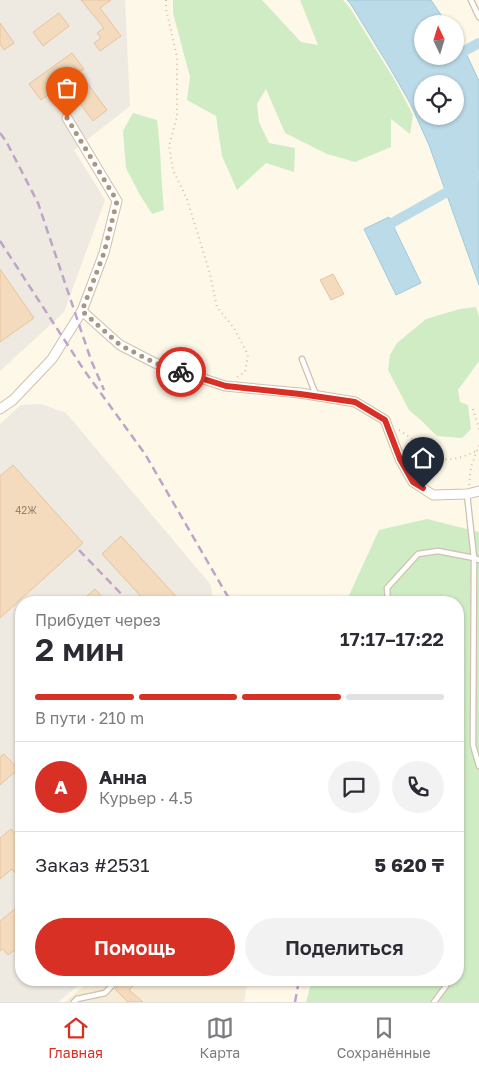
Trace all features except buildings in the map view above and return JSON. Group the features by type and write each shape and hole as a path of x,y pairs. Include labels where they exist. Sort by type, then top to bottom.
{"street":[{"path":"0,409 13,400 52,358 82,311 104,253 117,201 67,118"},
{"path":"82,311 120,345 155,363 226,386 355,402 385,420 400,459 413,482 433,495 467,494 479,491"}],"lane":[{"path":"471,0 479,17"},
{"path":"302,359 317,396"},
{"path":"467,494 476,559 473,744 479,766"},
{"path":"388,596 387,588 418,554 438,551 476,559"},
{"path":"74,1002 78,999 105,993 111,986"},
{"path":"434,1002 446,986"}],"path":[{"path":"166,0 166,10 177,57 177,116 169,146 173,170 190,208 210,274 216,307 234,328 248,355 245,372 226,386"},
{"path":"473,409 479,430"},
{"path":"385,420 447,460 477,451"},
{"path":"467,494 471,467 479,445"}],"shaded area":[{"path":"0,0 125,0 130,106 74,150 105,200 64,312 0,371"},
{"path":"41,404 66,413 210,584 213,596 15,596 15,986 78,986 58,1002 0,1002 0,424 21,405"},
{"path":"84,986 247,986 244,1002 65,1002"}],"green space":[{"path":"173,0 262,0 301,42 318,45 300,0 343,0 350,8 394,79 413,115 410,134 391,119 391,147 355,162 327,154 285,133 266,89 257,104 259,122 269,143 295,148 294,172 266,163 237,190 222,156 216,116 187,100 190,77 173,13"},
{"path":"133,113 157,120 164,210 152,214 126,168 123,131"},
{"path":"476,307 479,317 479,361 458,390 460,402 468,405 471,429 462,438 437,436 409,410 388,370 390,355 397,343 426,319 460,309"},
{"path":"427,519 479,532 479,1002 306,1002 310,986 464,986 464,596 349,596 379,530"}],"water":[{"path":"347,0 431,0 441,15 414,15 414,65 464,65 464,50 479,81 479,285 429,145 420,125 464,125 464,75 414,75 414,112 390,68"},
{"path":"389,217 421,283 396,295 364,229"}],"waterway":[{"path":"464,51 479,43"},
{"path":"384,232 383,228 479,174"}],"railway":[{"path":"0,133 38,203 91,360 104,390"},
{"path":"0,241 84,370 145,454 228,596"},
{"path":"79,550 123,596"},
{"path":"295,1002 298,986"}],"way so far":[{"path":"67,118 117,201 104,253 82,311 120,345 155,363 181,372"}],"route":[{"path":"181,372 226,386 355,402 385,420 400,459 413,482 423,488"}]}
